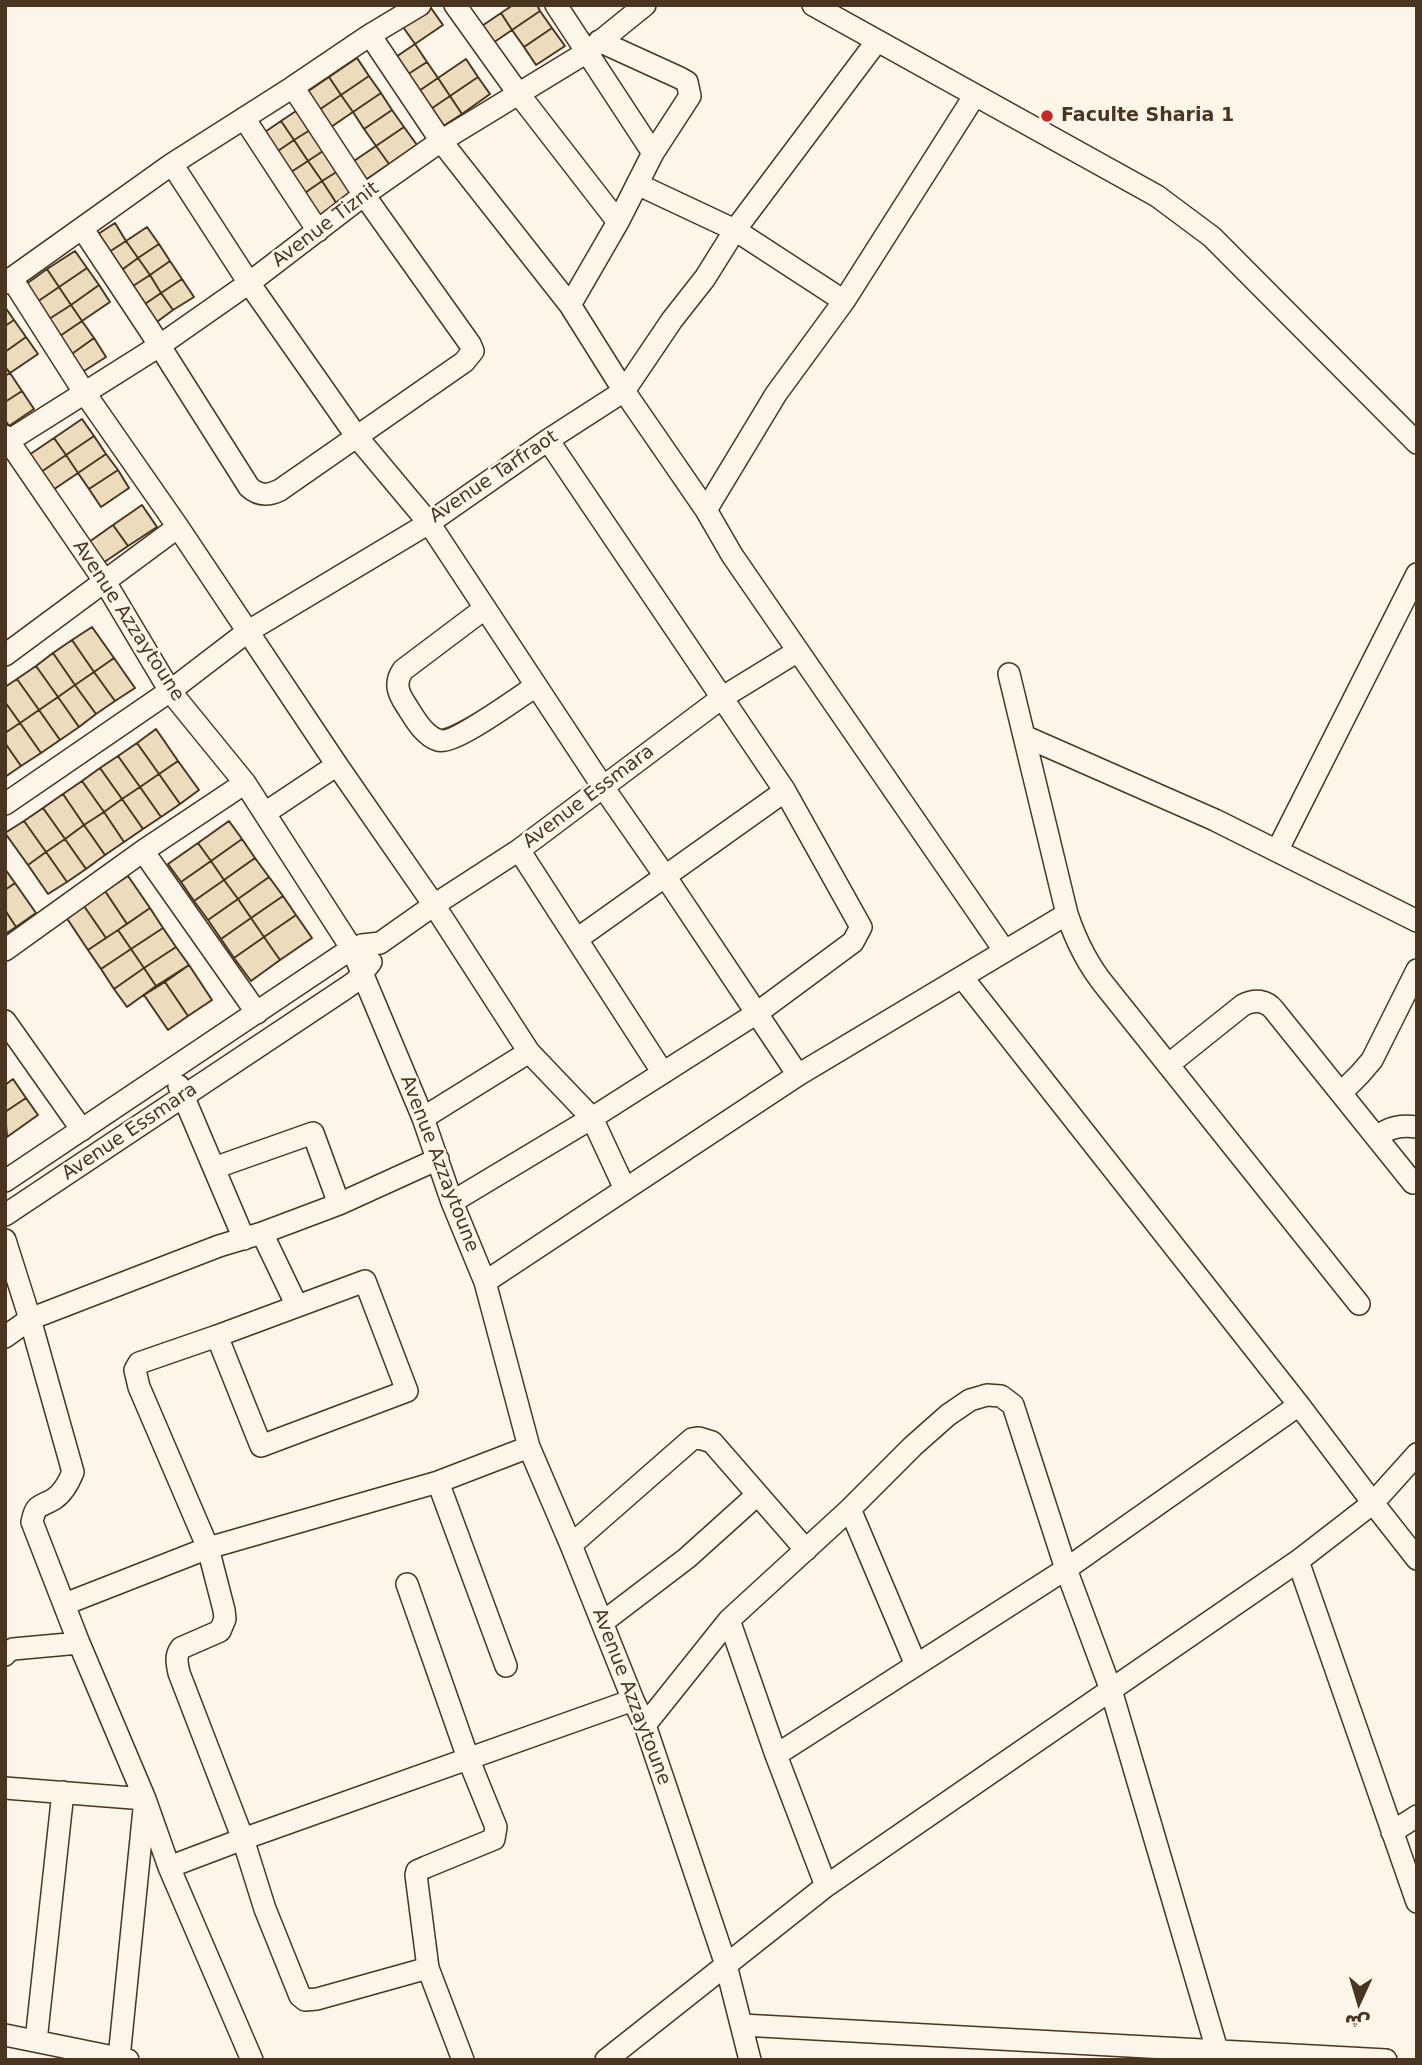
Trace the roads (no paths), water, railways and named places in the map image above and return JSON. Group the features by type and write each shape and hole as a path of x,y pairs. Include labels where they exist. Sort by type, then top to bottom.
{"street":[{"path":"420,5 370,34 172,164 8,281 434,905 529,1052 592,1118 625,1189"},
{"path":"456,5 518,93 618,222"},
{"path":"556,5 593,47 653,153"},
{"name":"Avenue Tiznit","path":"6,440 159,346 249,283 364,195 441,141 593,47 645,5"},
{"path":"813,5 1157,196 1187,217 1212,237 1417,443"},
{"path":"370,34 441,141 570,305 624,391 706,510 732,555 1004,950"},
{"name":"Avenue Tarfraot","path":"5,804 170,691 247,632 429,523 624,391 736,230 877,41"},
{"path":"570,305 618,222 653,153 690,96 687,82 669,72 593,47"},
{"path":"82,228 249,487 255,493 272,494 464,362 473,351 364,195 293,87"},
{"path":"706,510 776,394 844,301 975,94"},
{"path":"244,118 318,231"},
{"path":"172,164 249,283 357,437 429,523 798,1075"},
{"path":"637,184 736,230 844,301"},
{"name":"Avenue Azzaytoune","path":"6,440 104,582 170,691 245,783 352,949 424,1118 452,1202 485,1282 529,1447 645,1725 726,1965 750,2060"},
{"path":"452,1202 592,1118 757,1013 853,942 860,931 859,922 785,791 548,440"},
{"path":"5,655 178,527"},
{"path":"1277,851 1417,575"},
{"path":"484,609 399,675 398,692 414,717 429,735 444,741 463,733 536,686"},
{"name":"Avenue Essmara","path":"5,1181 352,949 380,943 519,850 723,697 798,651"},
{"path":"1009,674 1067,914 1077,942 1095,974 1359,1304"},
{"path":"1024,736 1152,791 1417,921"},
{"path":"265,813 337,765"},
{"path":"5,950 143,851 245,783"},
{"path":"577,939 785,791"},
{"path":"519,850 663,1073"},
{"path":"143,851 257,1013"},
{"path":"485,1282 798,1075 1067,914"},
{"name":"Avenue Essmara","path":"5,1215 346,988 371,963 380,943"},
{"path":"1340,1093 1373,1059 1417,970"},
{"path":"962,976 1417,1559"},
{"path":"1168,1065 1244,1005 1262,1001 1274,1010 1413,1183"},
{"path":"5,1021 82,1130"},
{"path":"424,1118 529,1052"},
{"path":"172,1070 214,1168 297,1306"},
{"path":"1377,1138 1394,1127 1417,1127"},
{"path":"214,1168 313,1133 340,1204"},
{"path":"5,1337 30,1319 219,1246 340,1204 438,1159"},
{"path":"5,1240 73,1472 69,1483 55,1499 39,1505 32,1522 79,1643 145,1799 169,1867 252,2060"},
{"path":"217,1336 261,1446 407,1391 365,1281 139,1363 135,1370 139,1387 208,1548 224,1610 224,1625 220,1631 181,1648 177,1653 179,1673 243,1839 265,1909 300,1996 305,2000 317,1999 428,1968"},
{"path":"645,1725 729,1620 850,1509 913,1446 948,1415 970,1400 987,1395 1001,1396 1013,1405 1066,1569 1111,1690 1218,2055"},
{"path":"776,1755 1066,1569 1299,1405"},
{"path":"572,1545 692,1439 699,1438 712,1442 806,1550"},
{"path":"65,1604 208,1548 438,1482 529,1447"},
{"path":"606,2060 826,1886 1298,1561 1373,1503 1417,1454"},
{"path":"438,1482 506,1666"},
{"path":"603,1622 687,1558 757,1496"},
{"path":"850,1509 916,1665"},
{"path":"1298,1561 1417,1902"},
{"path":"407,1584 468,1758 496,1827 494,1839 417,1871 416,1881 428,1968 463,2060"},
{"path":"729,1620 826,1886"},
{"path":"5,1655 13,1648 79,1643"},
{"path":"169,1867 633,1700"},
{"path":"5,1788 145,1799"},
{"path":"36,2040 63,1792"},
{"path":"5,2035 123,2059 145,1799"},
{"path":"1392,1832 1417,1816"},
{"path":"742,2025 1218,2055 1386,2060"}],"place":[{"name":"Faculte Sharia 1","path":"1047,116"}]}
